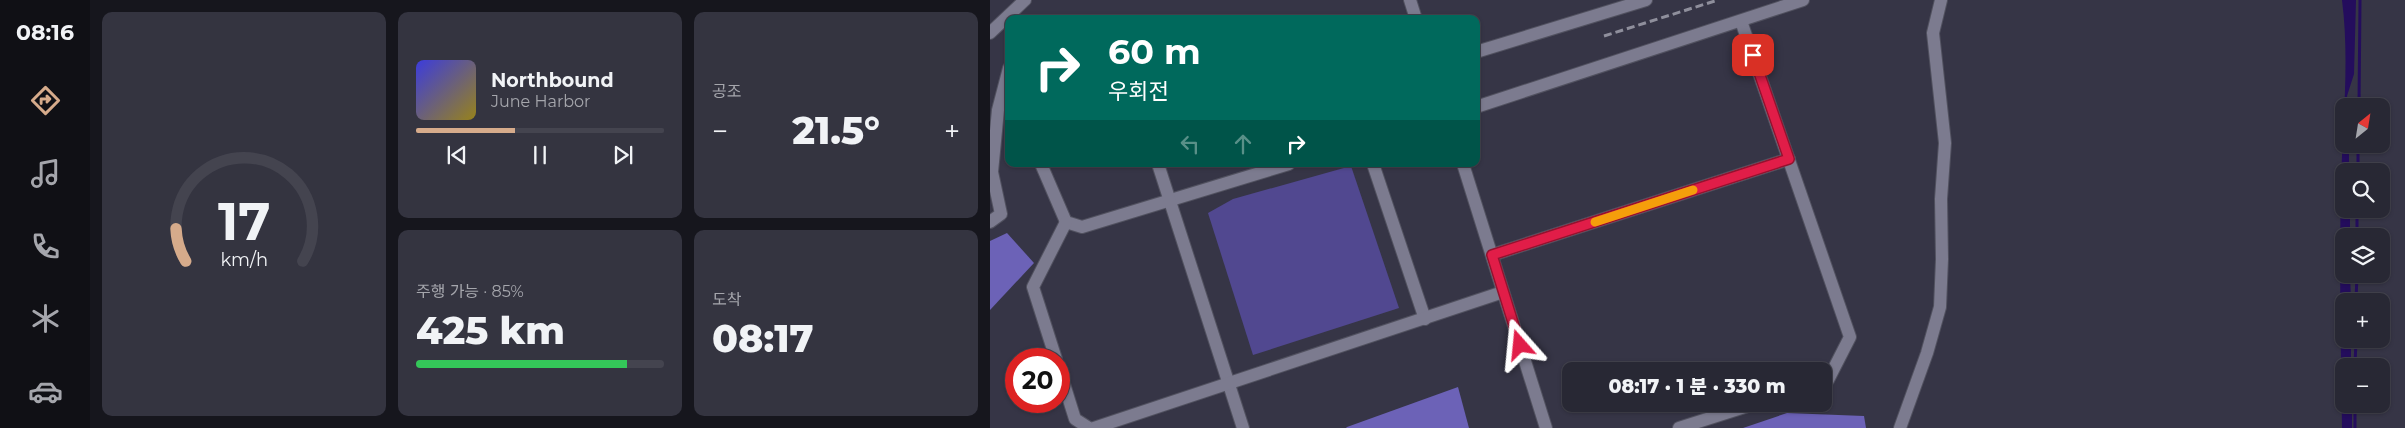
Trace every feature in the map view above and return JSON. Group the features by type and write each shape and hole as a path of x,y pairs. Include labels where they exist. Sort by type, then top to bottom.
{"street":[{"path":"1410,0 1415,15"},
{"path":"1480,51 1646,0"},
{"path":"1480,106 1803,0"},
{"path":"1900,428 1927,353 1940,307 1942,260 1941,199 1945,143 1932,33 1941,0"},
{"path":"1011,15 1023,1"},
{"path":"990,33 1005,21"},
{"path":"1742,21 1850,337 1832,372"},
{"path":"990,222 1001,214 992,172 998,110 1005,99"},
{"path":"1492,255 1789,159"},
{"path":"1042,167 1066,222 1082,227 1279,167"},
{"path":"1159,167 1243,428"},
{"path":"1374,167 1426,319"},
{"path":"1464,167 1546,428"},
{"path":"1052,348 1033,287 1066,222"},
{"path":"1094,428 1503,292"},
{"path":"1070,403 1075,419 1089,428"},
{"path":"1679,428 1729,412"}],"shaded area":[{"path":"2342,0 2356,0 2354,74 2347,98 2344,98"},
{"path":"2343,153 2349,153 2349,163 2342,163"},
{"path":"1351,167 1399,308 1253,355 1208,213 1233,199"},
{"path":"2341,218 2350,218 2350,228 2341,228"},
{"path":"1007,233 1034,263 990,310 990,241"},
{"path":"2340,283 2350,283 2351,293 2340,293"},
{"path":"2341,348 2351,348 2351,358 2341,358"},
{"path":"1458,387 1469,428 1346,428 1347,427"},
{"path":"1787,413 1864,416 1866,428 1743,428"},
{"path":"2342,413 2352,413 2352,428 2342,428"}],"waterway":[{"path":"2359,98 2360,0"},
{"path":"2358,153 2358,163"},
{"path":"2357,218 2357,228"},
{"path":"2356,293 2357,283"},
{"path":"2355,358 2356,348"},
{"path":"2355,413 2355,428"}],"railway":[{"path":"1604,36 1718,0"}],"slow traffic":[{"path":"1595,222 1693,190"}],"route":[{"path":"1520,345 1492,255 1789,159 1753,55"}]}
